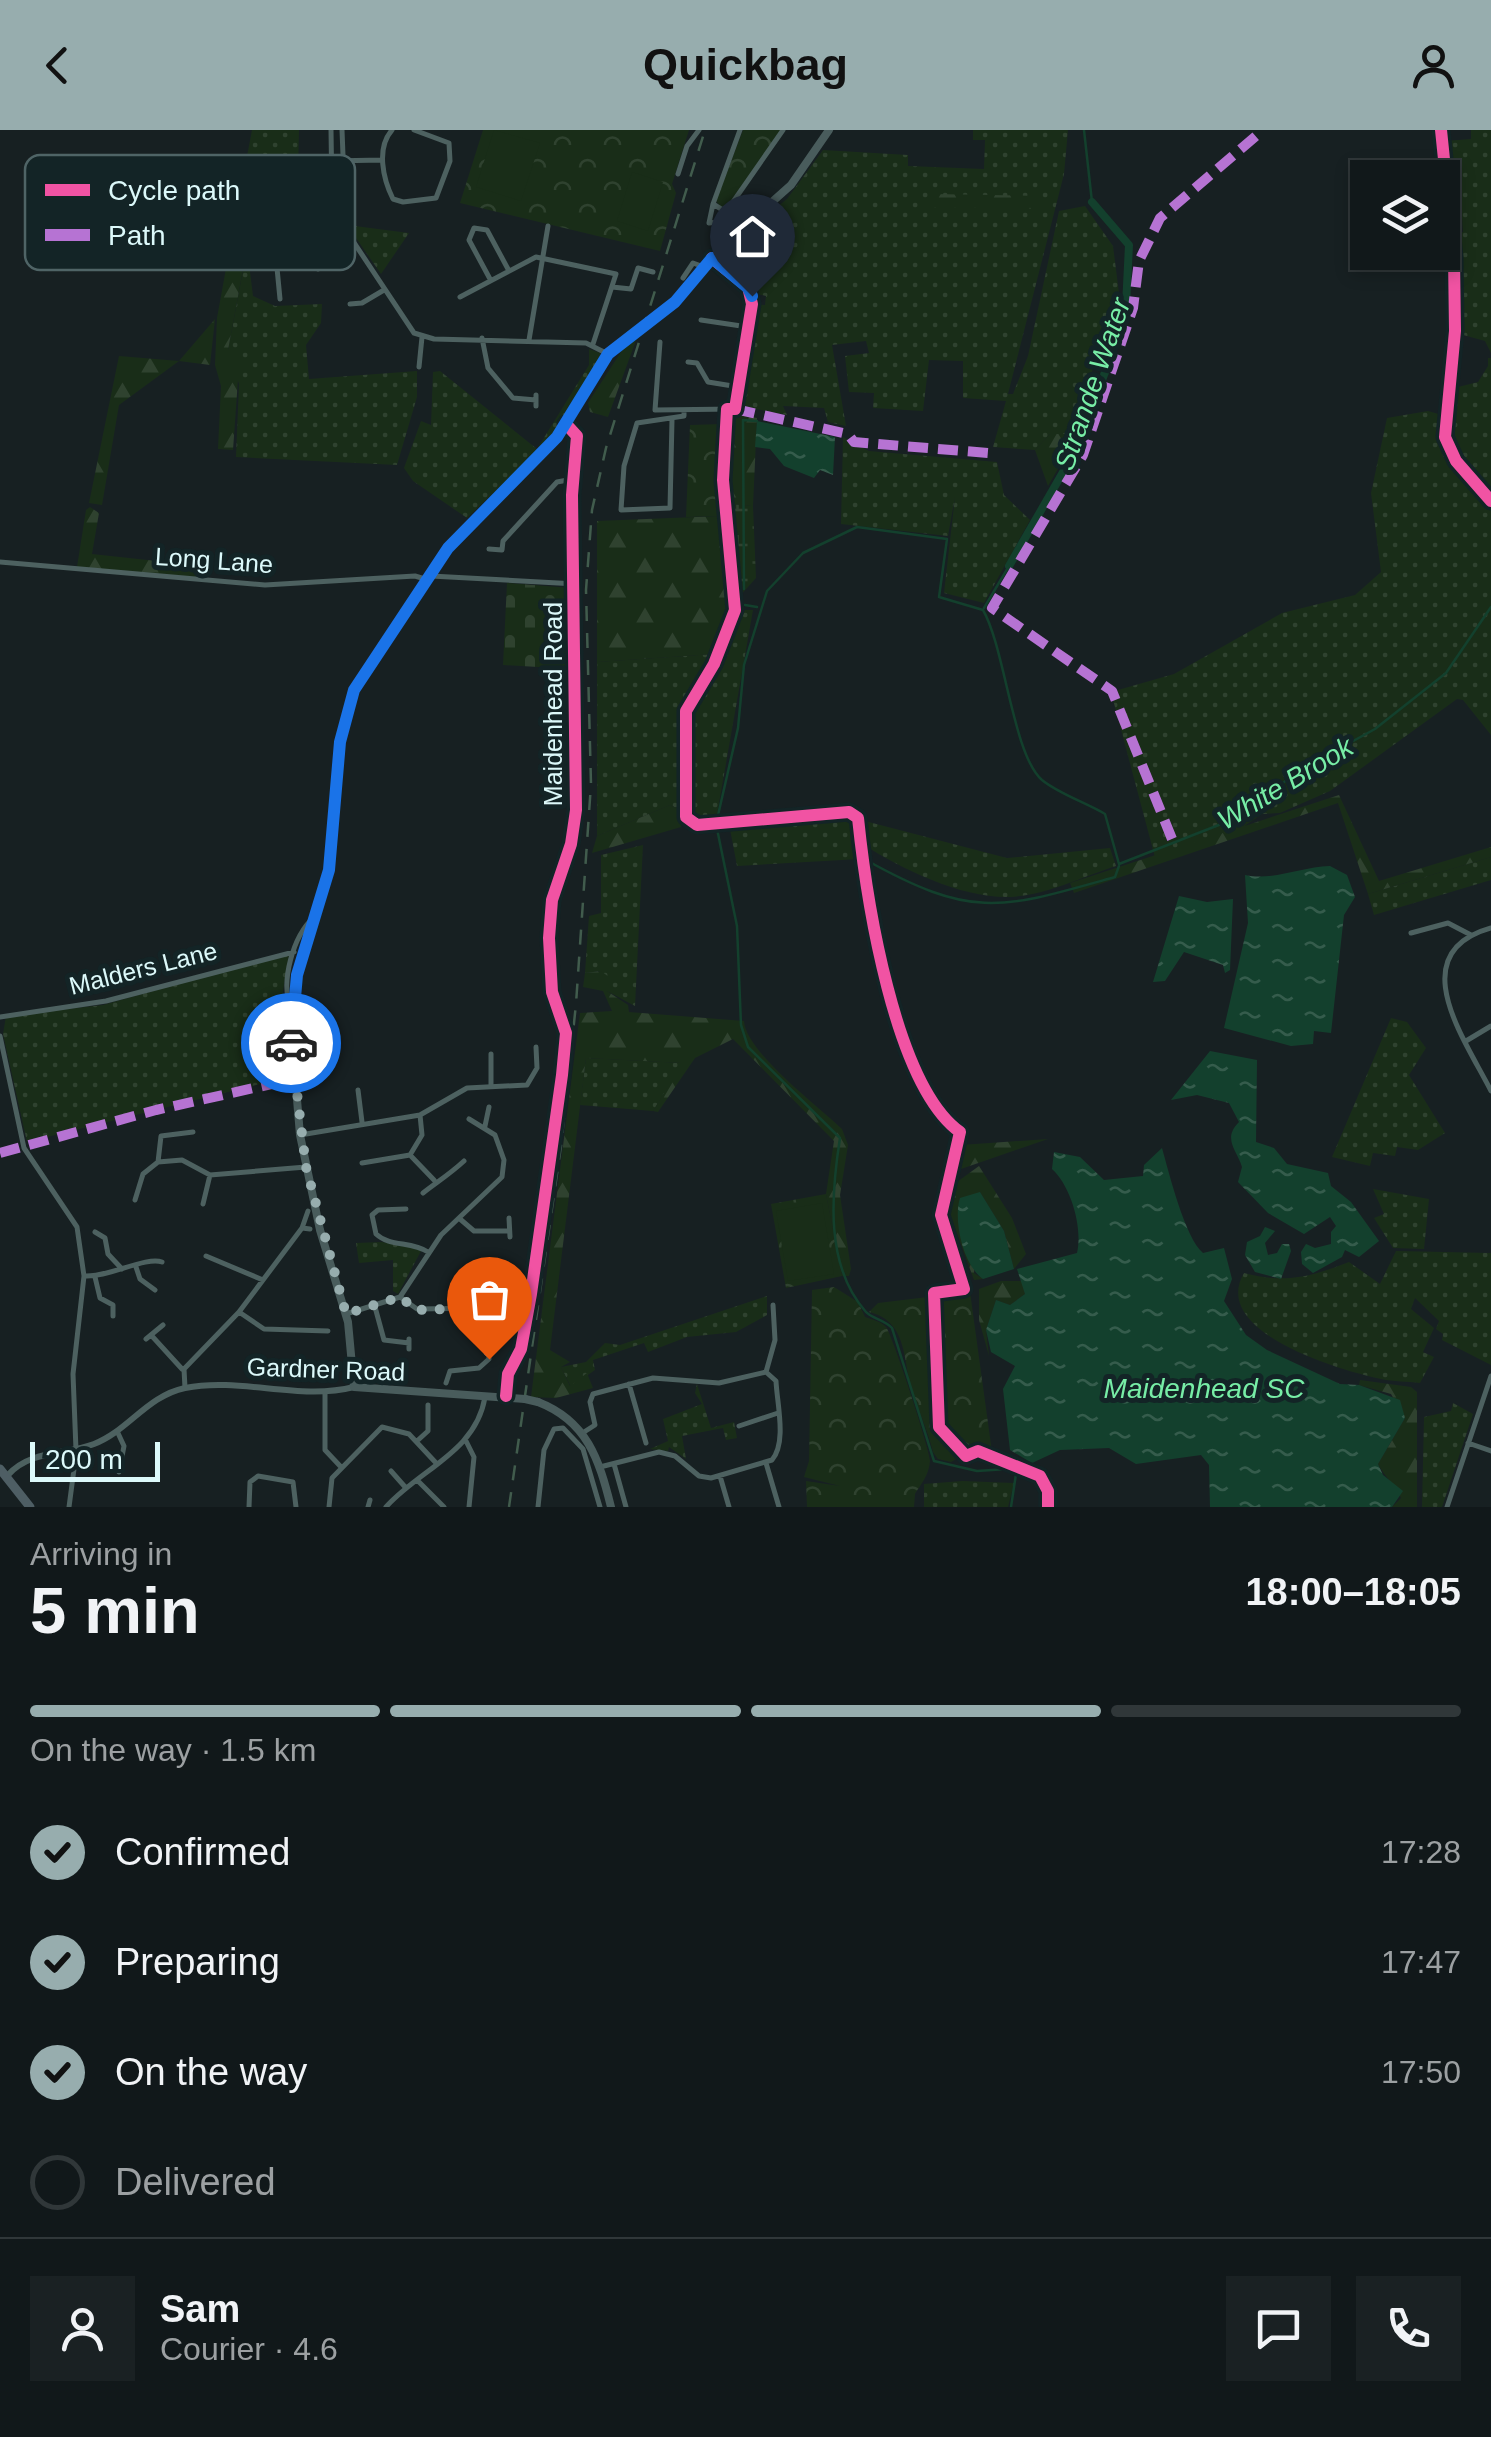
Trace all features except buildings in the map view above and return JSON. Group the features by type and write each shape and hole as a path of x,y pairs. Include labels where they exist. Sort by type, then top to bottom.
{"main road":[{"path":"354,1387 346,1314 300,1135 292,1010 297,975 329,870 340,742 354,690 426,577 448,548 566,424 608,354 675,302 712,258 791,185 828,130"},
{"path":"1441,130 1454,257 1455,331 1445,437 1456,461 1491,502"},
{"name":"Gardner Road","path":"354,1387 506,1396 538,1402 556,1409 584,1432"},
{"path":"584,1432 600,1467 611,1507"},
{"path":"4,1472 30,1507"}],"street":[{"path":"330,155 331,130"},
{"path":"342,130 344,155"},
{"path":"392,130 385,138 385,184 393,199 404,202 436,198 450,152 448,144 420,130"},
{"path":"680,171 686,146 699,130"},
{"path":"740,130 709,223 720,222 747,188 782,130"},
{"path":"355,161 383,160"},
{"path":"713,204 726,212"},
{"path":"530,340 548,226"},
{"path":"490,279 469,240 474,228 488,230 508,268"},
{"path":"355,244 404,324 422,337 594,344 608,354"},
{"path":"460,296 529,258 616,274 594,344"},
{"path":"660,342 655,410 731,409 739,388 752,304 748,288 712,258"},
{"path":"684,275 693,263 704,267"},
{"path":"612,287 631,289 636,267 653,272"},
{"path":"277,270 280,299"},
{"path":"350,304 384,290"},
{"path":"706,319 748,327"},
{"path":"419,367 422,337"},
{"path":"482,338 492,376 513,398 536,401"},
{"path":"688,362 697,363 714,385 739,388"},
{"path":"672,420 670,508 621,510 624,466 635,426 672,420 684,416 684,410"},
{"name":"Maidenhead Road","path":"506,1396 508,1374 521,1348 531,1294 566,1033 552,992 549,938 552,900 571,844 576,810 573,480 577,436 566,424"},
{"path":"489,549 505,550 503,541 557,482 573,480"},
{"name":"Long Lane","path":"0,562 265,585 415,576 576,584"},
{"path":"292,1010 285,992 294,952 305,925 318,914"},
{"path":"1411,932 1448,924 1470,935"},
{"path":"1491,928 1470,935 1446,965 1444,990 1491,1091"},
{"name":"Malders Lane","path":"0,1017 106,1002 294,952"},
{"path":"1466,1041 1491,1026"},
{"path":"0,1036 24,1148 76,1226 84,1276 73,1374 76,1452 69,1507"},
{"path":"300,1135 420,1115 448,1096 491,1086 526,1086 537,1068 536,1047"},
{"path":"491,1054 491,1086"},
{"path":"358,1090 362,1122"},
{"path":"485,1126 489,1108"},
{"path":"366,1164 410,1155 422,1135 420,1115"},
{"path":"346,1314 400,1297 428,1252 490,1192 504,1170 495,1135 469,1119"},
{"path":"158,1162 161,1136 194,1132"},
{"path":"410,1155 434,1180"},
{"path":"135,1200 143,1174 158,1162 182,1160 210,1175 306,1167"},
{"path":"423,1193 434,1180 446,1178 459,1162"},
{"path":"203,1204 210,1175"},
{"path":"406,1209 397,1206 370,1214 378,1238 413,1243 428,1252"},
{"path":"184,1369 239,1312 306,1229 308,1210"},
{"path":"460,1220 474,1230 510,1234 509,1218"},
{"path":"95,1232 105,1238 108,1254 122,1269"},
{"path":"206,1256 264,1281"},
{"path":"84,1276 95,1277 154,1259 162,1262"},
{"path":"136,1267 140,1279 155,1290"},
{"path":"95,1277 100,1298 113,1305 113,1316"},
{"path":"446,1383 450,1368 485,1365 485,1286"},
{"path":"400,1297 417,1310 486,1308"},
{"path":"766,1372 775,1340 773,1305"},
{"path":"375,1307 384,1340 409,1343"},
{"path":"239,1312 264,1329 328,1330"},
{"path":"4,1472 40,1456 76,1452 117,1431 157,1398 186,1388 184,1369 148,1337 162,1325"},
{"path":"584,1432 595,1425 590,1402 593,1394 653,1378 719,1383 766,1372"},
{"path":"600,1467 659,1452 675,1456 704,1478 766,1463 777,1454 778,1413 776,1381 766,1372"},
{"path":"1446,1507 1487,1398 1491,1376"},
{"path":"629,1384 646,1444"},
{"name":"Gardner Road","path":"186,1388 325,1391 354,1387"},
{"path":"325,1391 325,1450 341,1468"},
{"path":"386,1507 466,1441 477,1426 485,1395"},
{"path":"418,1441 428,1432 428,1405"},
{"path":"743,1425 778,1413"},
{"path":"328,1507 328,1490 341,1468 382,1427 401,1429 418,1441 437,1464"},
{"path":"538,1507 544,1450 554,1429 562,1428 582,1449 600,1507"},
{"path":"117,1431 124,1446 119,1472"},
{"path":"466,1441 474,1457 469,1507"},
{"path":"1468,1443 1491,1451"},
{"path":"766,1463 779,1507"},
{"path":"614,1464 626,1507"},
{"path":"392,1471 406,1488"},
{"path":"250,1507 250,1482 255,1476 294,1484 296,1507"},
{"path":"720,1476 730,1507"},
{"path":"416,1480 444,1507"},
{"path":"597,1497 608,1494"}],"green space":[{"path":"252,130 299,130 298,155 247,155"},
{"path":"483,130 689,130 672,184 676,193 660,251 460,203"},
{"path":"494,130 540,143 521,201 476,187"},
{"path":"743,130 782,130 724,210 716,201"},
{"path":"973,130 1068,130 1064,174 1008,394 1013,394 1028,356 1059,211 1085,206 1113,246 1119,293 1070,435 1050,434 1035,450 993,447 1006,401 963,398 963,361 929,360 923,411 873,408 874,393 849,392 845,356 869,353 866,341 832,345 846,426 828,422 824,408 783,406 787,415 741,406 756,304 765,305 766,296 757,294 763,243 775,226 767,215 787,199 823,150 908,155 908,166 984,169 985,140 973,140"},
{"path":"1471,130 1491,130 1491,353 1485,341 1456,333 1456,270 1460,270 1463,232 1460,160 1447,160 1445,141 1471,139"},
{"path":"632,172 663,182 648,231 617,221"},
{"path":"932,194 1039,196 1039,209 930,207"},
{"path":"355,226 409,233 381,274 355,237"},
{"path":"226,270 243,270 228,350 240,351 233,450 218,449 221,386 215,365 217,318"},
{"path":"243,270 250,270 253,296 275,306 322,304 321,323 306,345 309,379 417,371 417,397 397,465 236,457 239,384 228,350"},
{"path":"215,319 210,365 179,361"},
{"path":"639,332 608,417 590,412 588,403 630,338"},
{"path":"589,349 600,353 600,358 554,435 467,518 413,481 404,468 421,421 431,425 433,372 440,371 537,449 589,365"},
{"path":"119,356 179,361 119,405 102,505 89,503"},
{"path":"1488,358 1491,496 1461,459 1452,436 1449,408 1450,389 1478,382 1488,366"},
{"path":"1081,400 1088,402 1070,448 1048,486 1035,450 1050,434 1070,434"},
{"path":"1428,411 1442,415 1446,445 1455,466 1491,505 1491,735 1463,700 1457,699 1330,791 1280,813 1262,814 1240,829 1156,861 1111,692 1174,674 1282,613 1355,595 1381,572 1371,493 1387,418"},
{"path":"731,413 757,418 753,506 727,504"},
{"path":"722,424 721,516 686,517 690,425"},
{"path":"843,437 869,451 997,462 1004,495 1030,520 984,603 944,593 955,497 948,536 841,524"},
{"path":"727,504 753,506 756,578 738,598"},
{"path":"90,507 99,513 92,554 203,566 197,577 77,567 86,510"},
{"path":"721,516 731,607 714,654 597,662 597,521"},
{"path":"507,583 571,588 573,669 503,665"},
{"path":"736,610 753,610 716,820 697,824 687,817 689,703 714,671"},
{"path":"714,654 682,711 683,811 670,805 597,836 597,662"},
{"path":"1339,795 1379,881 1491,847 1491,857 1368,894 1338,803 1074,893 1070,883"},
{"path":"670,805 683,811 681,827 592,853 597,836"},
{"path":"851,820 857,827 860,859 737,866 730,829"},
{"path":"861,820 1007,858 1110,848 1116,866 1024,896 974,893 915,873 864,845"},
{"path":"643,845 635,1006 607,991 601,971 585,973 589,916 601,913 601,855"},
{"path":"1491,857 1491,880 1374,915 1368,894"},
{"path":"289,955 283,991 288,1077 27,1142 3,1034 6,1016 103,1005"},
{"path":"601,971 609,977 607,991 628,1005 629,1012 744,1021 769,1063 842,1129 848,1145 840,1195 851,1269 849,1276 842,1276 826,1194 834,1141 733,1039 695,1058 658,1112 653,1111 682,1063 586,1058 550,1350 570,1362 561,1367 570,1386 587,1373 593,1388 556,1398 531,1397 580,1013 612,1011 603,991 583,987 585,973"},
{"path":"1391,1018 1407,1022 1426,1048 1409,1075 1445,1133 1418,1150 1397,1147 1395,1156 1373,1153 1370,1166 1332,1157"},
{"path":"586,1058 683,1063 653,1111 580,1105"},
{"path":"1048,1139 961,1169 961,1145"},
{"path":"979,1166 1012,1218 1026,1254 1014,1269 1004,1231 980,1192 974,1273 983,1279 974,1280 950,1214 957,1182"},
{"path":"1373,1189 1429,1199 1424,1249 1393,1248 1374,1218 1384,1214"},
{"path":"826,1194 842,1276 786,1288 771,1204"},
{"path":"822,1203 834,1274 788,1281 776,1211"},
{"path":"356,1243 413,1246 421,1251 398,1294 393,1291 393,1260 359,1263"},
{"path":"1396,1251 1491,1253 1491,1365 1442,1340 1443,1334 1436,1329 1439,1321 1415,1298 1411,1309 1434,1328 1423,1352 1434,1357 1420,1383 1362,1375 1311,1358 1261,1330 1245,1313 1238,1294 1244,1273 1297,1277 1349,1262 1380,1284"},
{"path":"1001,1281 1022,1281 1025,1294 1010,1305 996,1300 986,1330 989,1356 979,1320 979,1289"},
{"path":"834,1287 858,1302 865,1317 886,1327 896,1350 930,1461 915,1494 914,1507 807,1507 806,1481 840,1486 804,1477 809,1461 812,1290"},
{"path":"970,1292 992,1452 974,1449 951,1462 938,1459 933,1452 897,1333 882,1317 869,1312 878,1303"},
{"path":"767,1296 767,1315 736,1332 687,1337 648,1352 644,1343 593,1360 595,1370 571,1387 561,1367 586,1362 605,1343 620,1345"},
{"path":"1360,1380 1411,1387 1417,1392 1417,1507 1392,1507 1401,1498 1378,1464 1405,1418 1391,1394 1359,1385"},
{"path":"697,1384 711,1428 734,1422 737,1438 726,1440 723,1428 682,1436 686,1459 669,1447 668,1451 650,1449 668,1441 663,1419 702,1404 695,1393"},
{"path":"1453,1403 1473,1414 1442,1507 1422,1507 1424,1417 1451,1411"},
{"path":"1014,1483 1008,1507 924,1507 924,1484"}],"water":[{"path":"757,421 835,437 833,475 820,470 814,478 784,466 770,449 755,447"},
{"path":"1330,866 1347,875 1355,897 1344,915 1331,1033 1314,1031 1313,1044 1291,1046 1224,1028 1248,923 1245,875 1266,876"},
{"path":"1179,896 1207,902 1233,899 1230,970 1225,973 1223,965 1184,952 1165,981 1153,982"},
{"path":"1210,1051 1257,1060 1256,1142 1274,1148 1287,1164 1328,1173 1331,1186 1351,1202 1379,1241 1359,1257 1345,1250 1342,1257 1313,1273 1302,1264 1301,1252 1306,1244 1315,1248 1331,1244 1331,1232 1336,1226 1330,1217 1304,1234 1268,1213 1238,1182 1242,1167 1231,1139 1239,1122 1229,1103 1197,1095 1171,1100"},
{"name":"Maidenhead SC","path":"1162,1148 1178,1204 1196,1245 1203,1253 1224,1248 1232,1279 1224,1301 1246,1335 1267,1350 1340,1384 1359,1385 1400,1400 1405,1418 1378,1464 1383,1475 1403,1491 1392,1507 1210,1507 1209,1465 1201,1455 1136,1464 1109,1448 1060,1450 1032,1463 1010,1450 1003,1389 1015,1366 991,1352 986,1330 996,1300 1010,1305 1025,1294 1017,1269 1077,1253 1077,1220 1070,1196 1052,1169 1054,1152 1080,1157 1104,1180 1143,1176 1144,1165"},
{"path":"980,1192 1004,1231 1014,1269 983,1279 965,1253 958,1218 960,1198"},
{"path":"1265,1227 1275,1231 1265,1243 1268,1255 1277,1253 1282,1244 1289,1244 1291,1251 1281,1279 1255,1272 1245,1255 1247,1242 1260,1236"}],"waterway":[{"path":"1084,130 1092,202"},
{"name":"Strande Water","path":"1009,566 1074,453 1126,306 1129,245 1092,202"},
{"path":"744,589 743,420 757,421"},
{"name":"White Brook","path":"1011,1507 1016,1474 1007,1469 977,1471 934,1461 892,1328 866,1312 843,1273 833,1206 840,1138 748,1047 741,1025 737,926 716,824 738,728 744,665 767,591 803,553 857,527 947,539 939,597 983,610 1032,767 1049,785 1105,814 1119,864 1229,821 1304,768 1375,729 1446,673 1491,607"},
{"path":"984,608 1009,566"},
{"path":"745,605 757,607"},
{"path":"866,860 934,892 988,903 1015,902 1115,877 1119,866"}],"railway":[{"path":"509,1507 561,1146 576,1004 591,784 586,590 592,510 606,448 705,130"}],"marked path":[{"path":"1172,839 1112,691 992,608 1083,455 1133,308 1139,261 1160,218 1263,130"},
{"path":"735,409 848,434 854,442 988,453"},
{"path":"0,1153 156,1110 294,1079"}],"cycle path":[{"path":"1441,130 1454,257 1455,331 1445,437 1456,461 1491,501"},
{"path":"712,258 748,287 752,304 735,409 727,409 723,480 735,610 714,664 686,711 686,817 697,825 849,812 858,818 876,939 901,1033 917,1074 937,1108 960,1132 941,1215 964,1289 934,1293 939,1427 966,1456 978,1451 1040,1476 1048,1491 1048,1507"},
{"path":"506,1396 508,1374 521,1349 531,1294 566,1033 552,992 549,938 552,900 571,844 576,810 572,495 577,436 566,424"}],"way so far":[{"path":"291,1043 306,1167 320,1230 346,1314 400,1297 417,1310 486,1308 489,1359"}],"route":[{"path":"291,1043 297,975 329,870 340,742 354,690 424,579 448,548 557,437 608,354 675,302 712,258 748,288 752,296"}]}
